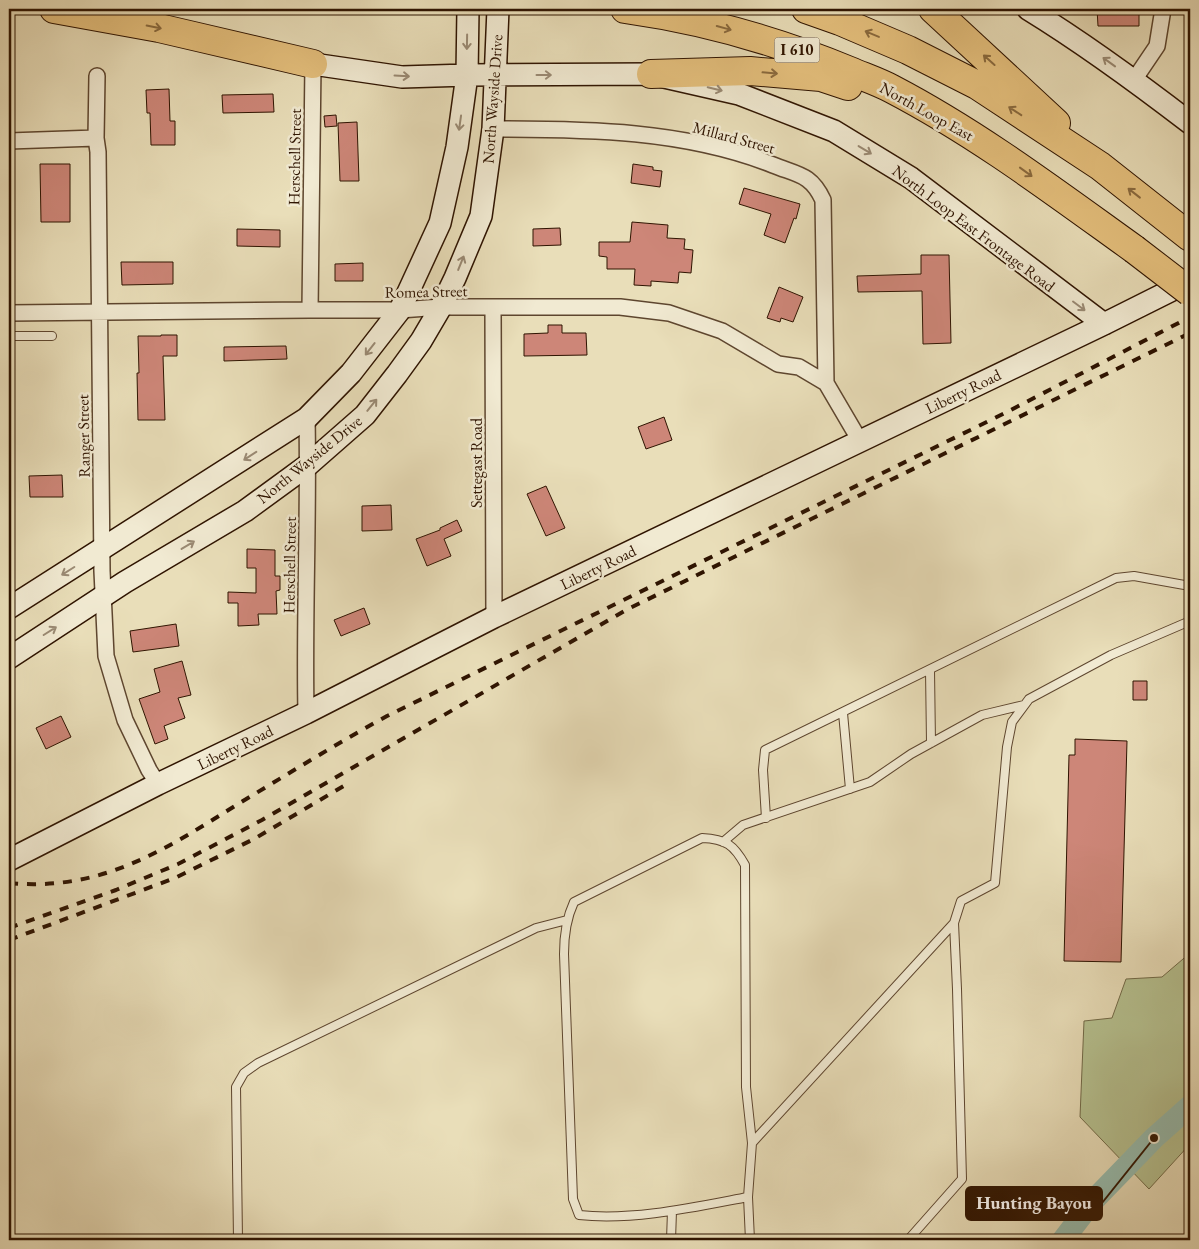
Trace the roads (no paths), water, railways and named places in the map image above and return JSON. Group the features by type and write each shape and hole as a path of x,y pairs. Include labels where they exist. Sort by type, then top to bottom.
{"highway":[{"path":"54,9 159,28 313,64"},
{"name":"North Loop East","path":"625,9 656,13 715,26 780,44 891,88 956,125 1014,163 1134,249 1190,292"},
{"name":"I 610","path":"806,9 840,21 908,50 977,86 1100,166 1190,237"},
{"path":"933,9 1028,96 1100,166"},
{"path":"651,74 750,71 822,77 956,125"}],"main road":[{"name":"North Wayside Drive","path":"9,608 307,418 351,373 400,310 440,223 457,147 467,75 468,9"},
{"name":"North Wayside Drive","path":"9,658 103,597 244,511 308,465 365,415 397,374 421,341 441,307 480,216 493,130 498,9"},
{"path":"1028,9 1072,36 1190,123"},
{"name":"North Loop East Frontage Road","path":"313,64 402,77 651,74 739,94 834,131 911,178 1104,324"},
{"name":"Liberty Road","path":"9,860 158,784 306,713 494,617 1190,281"}],"street":[{"path":"1134,80 1157,46 1163,9"},
{"name":"Herschell Street","path":"310,310 313,64"},
{"name":"Ranger Street","path":"97,76 96,138 98,152 102,550 106,656 126,720 149,770 158,784"},
{"name":"Millard Street","path":"493,130 597,130 663,136 749,155 810,179 824,200 826,384"},
{"path":"9,141 96,138"},
{"name":"Romea Street","path":"9,313 400,310 441,307 620,307 669,313 722,331 778,364 799,367 826,384"},
{"name":"Settegast Road","path":"493,308 494,617"},
{"path":"826,384 860,441"},
{"name":"Herschell Street","path":"306,713 307,418"}],"lane":[{"path":"9,336 52,336"},
{"path":"766,818 763,770 766,750 1116,578 1134,576 1190,586"},
{"path":"908,1240 962,1179 954,923 961,901 995,883 1007,747 1012,722 1028,699 1111,655 1190,621"},
{"path":"930,670 931,743"},
{"path":"723,842 743,825 870,782 911,754 982,715 1024,705"},
{"path":"843,713 850,789"},
{"path":"748,1197 672,1211 599,1217 579,1215 573,1200 564,954 564,935 567,920 574,902 702,838 717,839 736,849 745,865 746,1087 752,1143 748,1197 750,1240"},
{"path":"238,1240 236,1088 244,1073 258,1063 536,928 567,920"},
{"path":"752,1143 954,923"},
{"path":"671,1240 672,1211"}],"waterway":[{"path":"1063,1240 1092,1202 1154,1138 1190,1106"}],"railway":[{"path":"9,883 43,884 75,881 133,863 161,850 387,716 1005,413 1190,317"},
{"path":"9,928 116,890 178,864 262,820 626,610 1190,333"},
{"path":"9,940 175,878 254,839 347,784"}],"place":[{"name":"Hunting Bayou","path":"1154,1138"}]}
